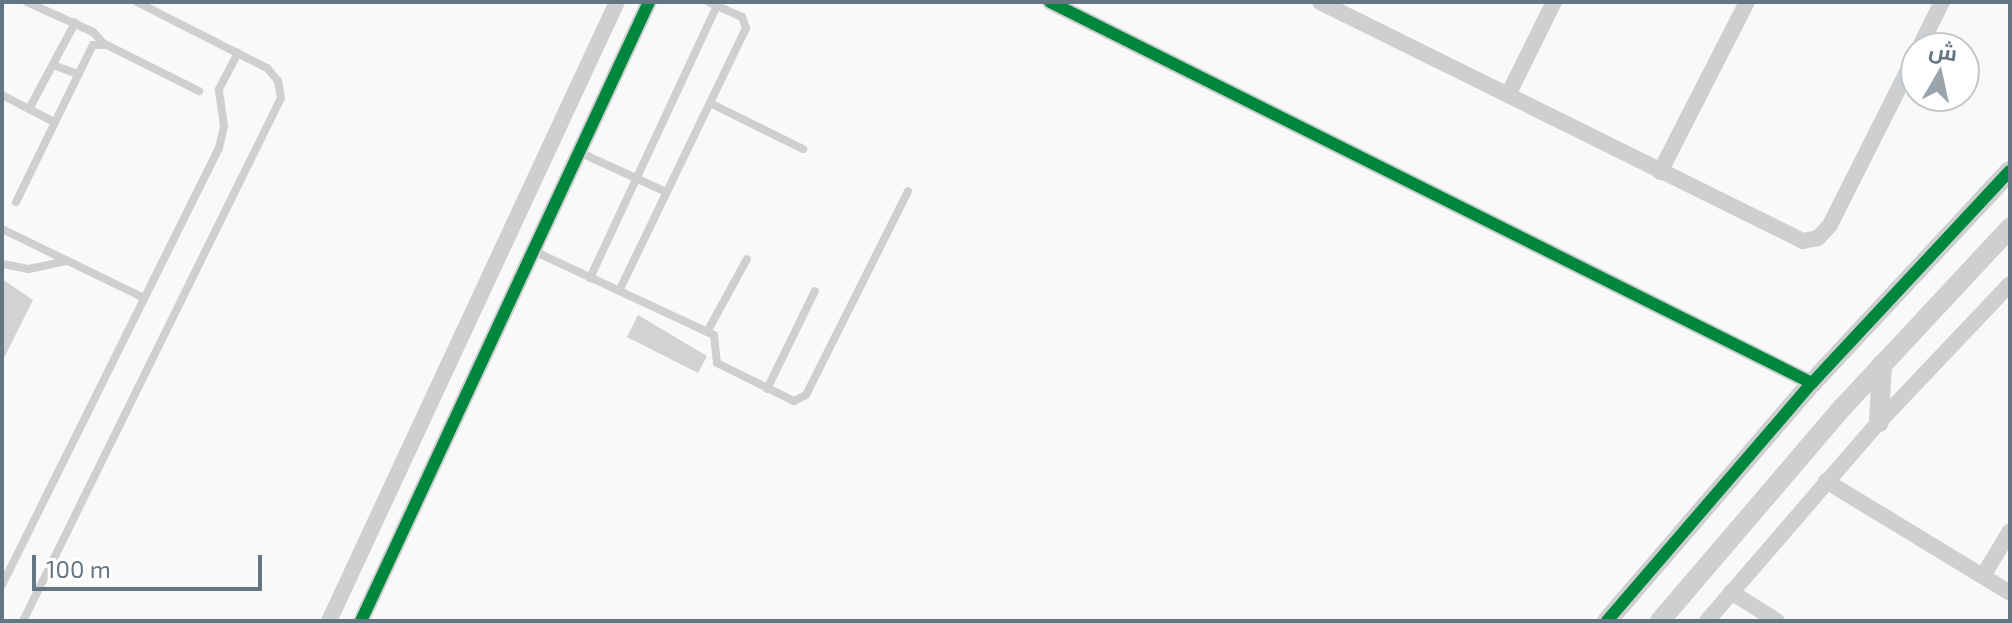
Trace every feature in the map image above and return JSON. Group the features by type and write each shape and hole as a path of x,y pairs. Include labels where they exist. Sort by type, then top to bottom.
{"street":[{"path":"329,621 617,2"},
{"path":"361,621 536,252 649,2"},
{"path":"1050,2 1812,383"},
{"path":"1320,2 1796,240 1818,238 1830,225 1900,86"},
{"path":"1351,18 1360,2"},
{"path":"1508,95 1554,2"},
{"path":"1660,172 1747,2"},
{"path":"1927,32 1942,2"},
{"path":"1607,621 1812,383 2010,171"},
{"path":"1660,621 1882,364 2006,234"},
{"path":"1707,621 1879,422 2010,284"},
{"path":"1879,422 1882,364"},
{"path":"1826,481 2010,593"},
{"path":"1983,576 2010,531"},
{"path":"1731,592 1777,621"}],"lane":[{"path":"27,2 75,23 104,44 199,91"},
{"path":"23,621 278,107 280,90 274,74 137,2"},
{"path":"590,278 713,4 747,25 619,291"},
{"path":"29,109 75,23"},
{"path":"16,202 90,48 104,44"},
{"path":"3,578 222,142 219,89 238,53"},
{"path":"53,65 78,74"},
{"path":"2,95 54,122"},
{"path":"710,103 803,149"},
{"path":"581,153 666,192"},
{"path":"536,252 707,332 719,341 717,363 789,401 806,395 908,191"},
{"path":"2,229 144,298"},
{"path":"707,332 747,259"},
{"path":"3,264 29,269 67,261"},
{"path":"767,389 815,291"}],"building":[{"path":"2,279 33,300 2,362"},
{"path":"638,315 707,356 698,373 627,337"}],"cycle path":[{"path":"361,621 649,2"},
{"path":"1050,2 1812,383"},
{"path":"1607,621 1812,383 2010,171"}]}
